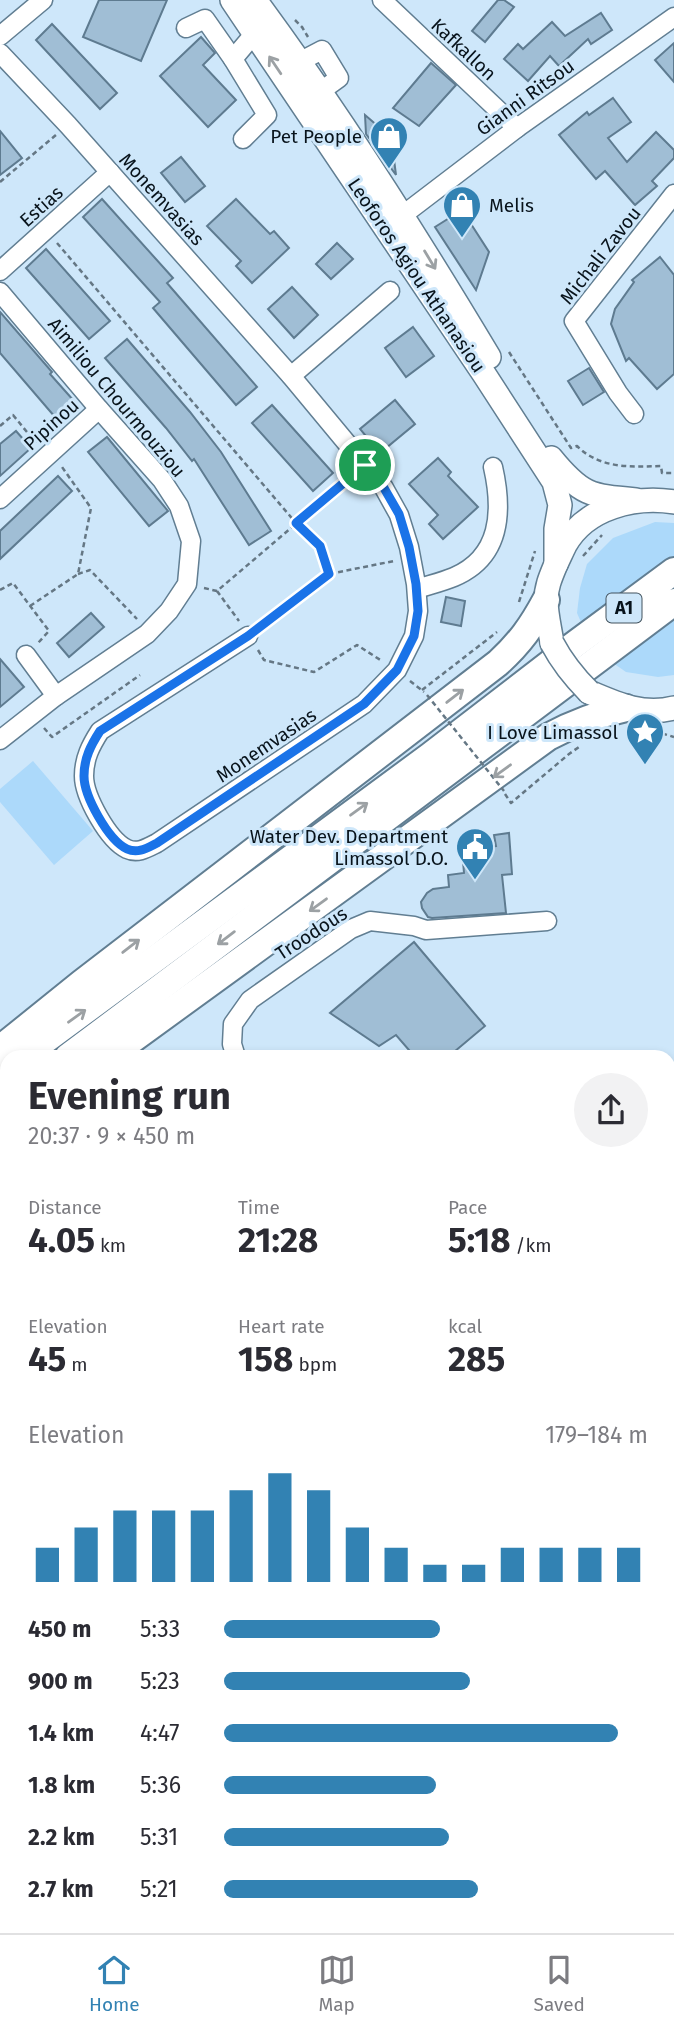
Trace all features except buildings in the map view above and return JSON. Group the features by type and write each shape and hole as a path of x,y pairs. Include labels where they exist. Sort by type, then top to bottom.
{"highway":[{"name":"A1","path":"31,1050 419,764 674,571"},
{"path":"0,1049 498,663 519,644 546,600"},
{"name":"A1","path":"77,1050 674,602"},
{"path":"118,1050 548,737 576,722 604,712 639,722"}],"main road":[{"name":"Leoforos Agiou Athanasiou","path":"232,0 554,482 560,505 556,529 556,564"},
{"name":"Leoforos Agiou Athanasiou","path":"255,0 301,61 403,215 550,457 565,476 580,489 598,497 674,502"},
{"path":"636,500 597,514 566,542 549,580 546,600 552,643 573,677 589,692 639,722 674,718"},
{"path":"639,722 674,708"}],"street":[{"path":"0,36 43,0"},
{"name":"Kafkallon","path":"383,0 517,128"},
{"name":"Gianni Ritsou","path":"403,215 517,128 674,17"},
{"path":"186,28 205,19 267,115 243,139"},
{"path":"233,59 254,34"},
{"name":"Monemvasias","path":"0,53 68,125 291,376 384,488 399,514 417,589 418,611 414,636 397,670 364,704 169,836 141,851 127,849 113,838 85,789 84,773 88,751 100,731 248,636"},
{"name":"Estias","path":"0,271 110,172"},
{"name":"Michali Zavou","path":"634,414 574,321 674,194"},
{"path":"291,376 390,291"},
{"name":"Aimiliou Chourmouziou","path":"0,292 162,480 179,506 191,541 187,584 169,611 149,632 56,696 0,740"},
{"name":"Pipinou","path":"0,499 99,409"},
{"path":"417,589 457,576 481,558 495,536 498,509 493,467"},
{"path":"26,655 56,696"},
{"name":"Troodous","path":"234,1050 233,1024 250,1000 351,929 370,921 426,930 547,921"}],"path":[{"path":"0,182 68,125"},
{"path":"46,230 296,523 320,546 329,574"},
{"path":"0,426 13,415 49,454 91,508 78,574"},
{"path":"216,591 365,465"},
{"path":"632,471 632,468 661,466 663,473 674,473"},
{"path":"583,556 610,530"},
{"path":"517,607 536,547"},
{"path":"411,558 329,574 248,636 264,660 314,673 357,645 397,670 427,695 511,803 580,746"},
{"path":"30,606 78,574 90,570 149,632"},
{"path":"0,590 13,583 49,631 26,655"},
{"path":"187,584 216,591 231,611"},
{"path":"422,690 502,628"},
{"path":"33,715 52,737 140,675"},
{"path":"639,722 674,737"}],"shaded area":[{"path":"655,522 674,523 674,675 658,677 626,672 613,663 584,629 577,613 587,564 613,538"},
{"path":"33,761 93,831 54,865 0,802 0,789"}],"place":[{"name":"Pet People","path":"389,170"},
{"name":"Melis","path":"462,239"},
{"name":"I Love Limassol","path":"645,766"},
{"name":"Water Dev. Department Limassol D.O.","path":"475,881"}],"route":[{"path":"365,465 384,488 399,514 416,584 418,611 414,636 397,670 364,704 281,761 157,843 141,851 127,849 113,838 85,789 84,773 88,751 100,731 248,636 329,574 320,546 296,523 365,465"}]}
